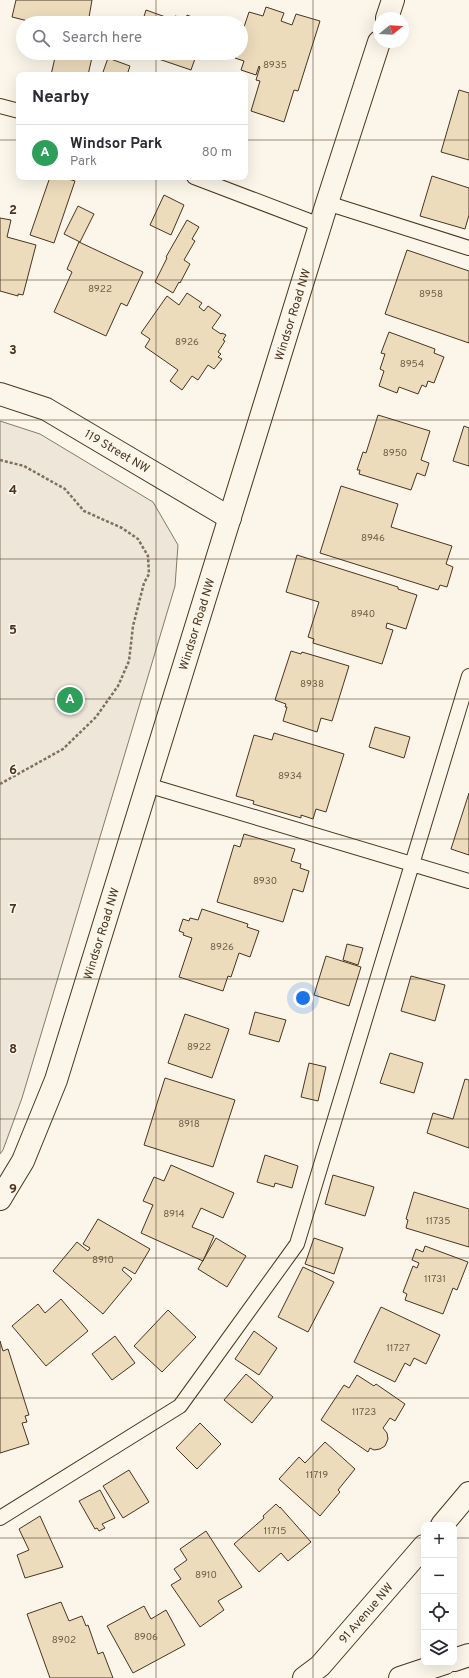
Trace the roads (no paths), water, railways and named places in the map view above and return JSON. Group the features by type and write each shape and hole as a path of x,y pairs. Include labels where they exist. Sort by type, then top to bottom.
{"street":[{"path":"389,12 393,0"},
{"name":"Windsor Road NW","path":"0,1199 23,1161 56,1080 327,203 377,48"},
{"name":"119 Street NW","path":"0,394 46,409 230,518"},
{"path":"445,1522 469,1493"},
{"name":"91 Avenue NW","path":"304,1678 320,1666 421,1549"},
{"path":"457,1659 469,1655"},
{"path":"400,1678 436,1666"}],"lane":[{"path":"0,106 16,110"},
{"path":"202,180 320,226"},
{"path":"327,203 469,248"},
{"path":"0,1518 180,1406 297,1244 469,676"},
{"path":"147,785 469,881"}],"place":[{"name":"Windsor Park","path":"70,700"}]}
